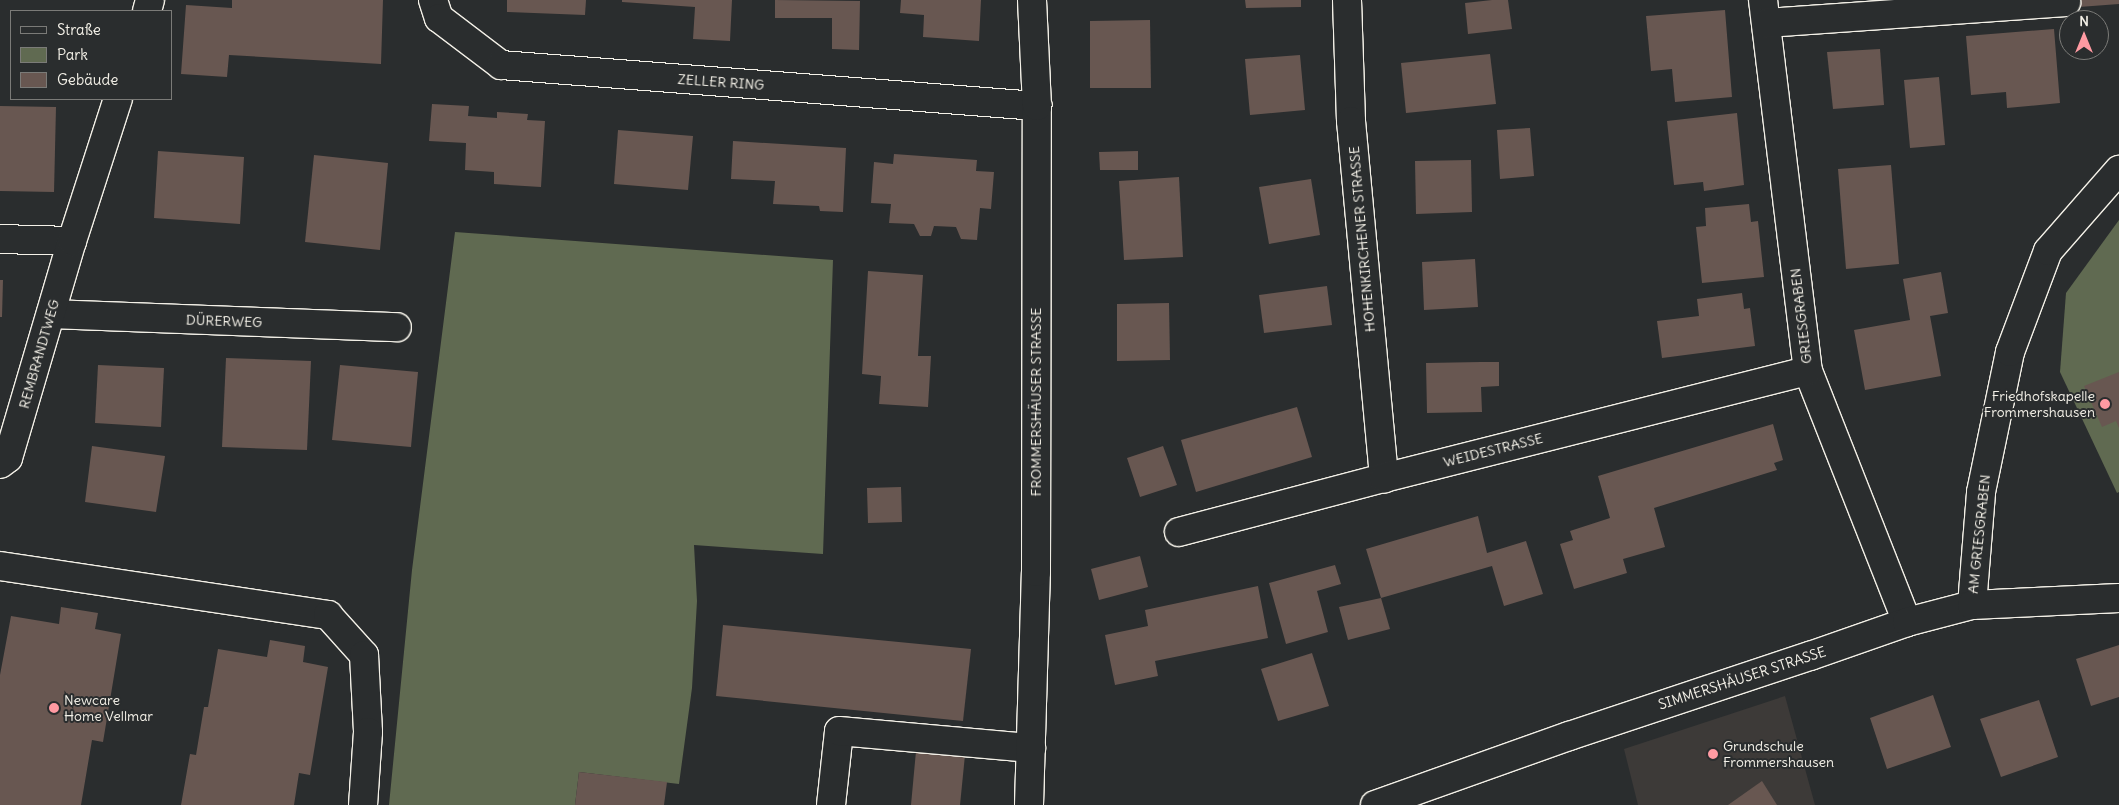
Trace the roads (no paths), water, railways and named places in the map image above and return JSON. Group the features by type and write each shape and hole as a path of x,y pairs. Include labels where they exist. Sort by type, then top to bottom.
{"street":[{"name":"ZELLER RING","path":"433,0 439,18 501,65 1037,106"},
{"name":"FROMMERSHÄUSER STRASSE","path":"1029,805 1036,572 1037,106 1032,0"},
{"name":"HOHENKIRCHENER STRASSE","path":"1347,0 1351,121 1384,478"},
{"name":"GRIESGRABEN","path":"1907,622 1808,371 1765,11 2066,2"},
{"name":"REMBRANDTWEG","path":"0,464 8,458 72,241 118,100"},
{"name":"AM GRIESGRABEN","path":"1972,605 1981,492 2010,352 2048,251 2119,170"},
{"path":"0,239 72,241"},
{"name":"DÜRERWEG","path":"52,314 397,327"},
{"name":"WEIDESTRASSE","path":"1180,532 1384,478 1808,371"},
{"path":"0,566 328,615 364,655 368,732 363,805"},
{"name":"SIMMERSHÄUSER STRASSE","path":"1375,805 1569,736 1907,622 1972,605 2119,598"},
{"path":"831,805 839,731 1031,748"}],"place":[{"name":"Friedhofskapelle Frommershausen","path":"2105,404"},
{"name":"Newcare Home Vellmar","path":"54,708"},
{"name":"Grundschule Frommershausen","path":"1713,754"}]}
